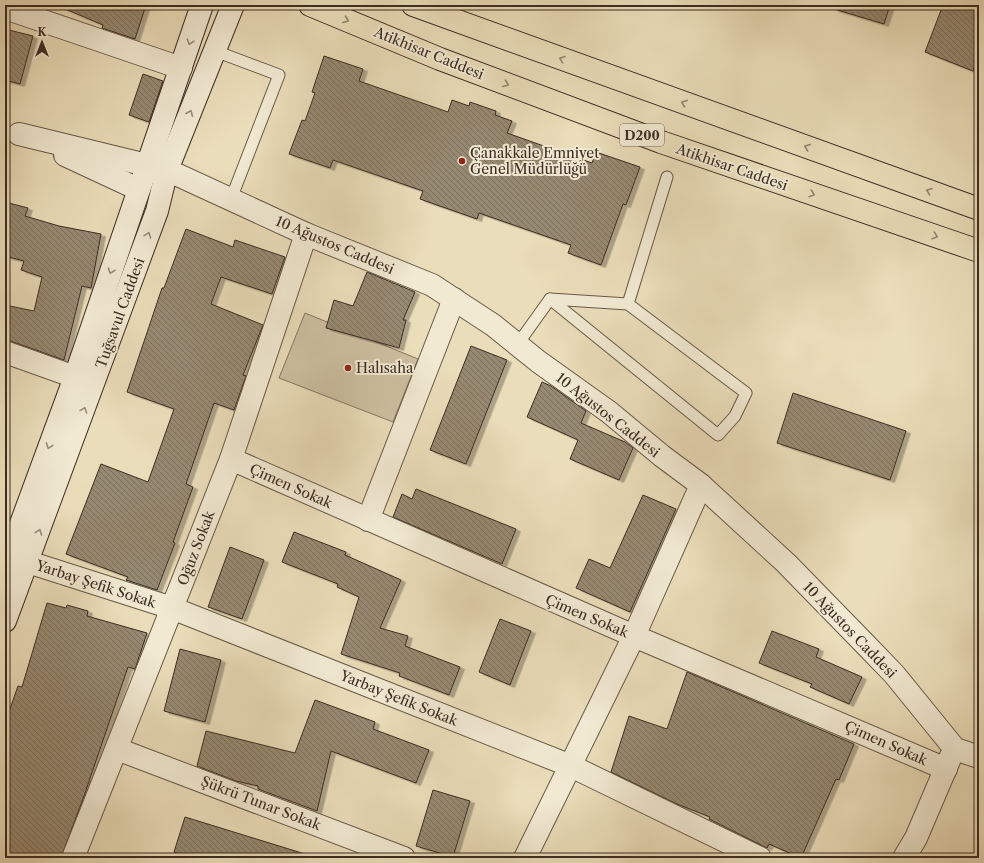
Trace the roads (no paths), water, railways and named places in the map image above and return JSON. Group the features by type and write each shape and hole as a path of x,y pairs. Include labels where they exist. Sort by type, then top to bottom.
{"highway":[{"name":"Atikhisar Caddesi","path":"310,5 440,59 661,142 979,251"},
{"path":"413,5 979,209"}],"street":[{"path":"5,567 75,377 138,189 157,168 182,68 202,5"},
{"name":"Tuğsavul Caddesi","path":"5,620 28,562 157,211 157,168 215,52 233,5"},
{"path":"5,8 182,68"},
{"path":"12,132 138,189"},
{"name":"10 Ağustos Caddesi","path":"12,132 157,168 231,199 306,234 432,285 454,299 493,325 517,345 609,412 701,486 786,563 894,674 954,749"},
{"name":"Oğuz Sokak","path":"73,858 231,459 306,234"},
{"path":"368,520 454,299"},
{"path":"5,352 75,377"},
{"name":"Çimen Sokak","path":"231,459 634,636 946,769"},
{"path":"525,858 634,636 701,486"},
{"name":"Yarbay Şefik Sokak","path":"28,562 172,608 571,766 760,858"},
{"name":"Şükrü Tunar Sokak","path":"117,749 404,858"},
{"path":"904,858 916,838 954,749 979,757"}],"lane":[{"path":"215,52 279,75 231,199"},
{"path":"628,304 667,177"},
{"path":"550,300 628,304 746,393 735,416 718,435 550,300"},
{"path":"517,345 550,300"}],"place":[{"name":"Çanakkale Emniyet Genel Müdürlüğü","path":"462,161"},
{"name":"Halısaha","path":"348,368"}]}
